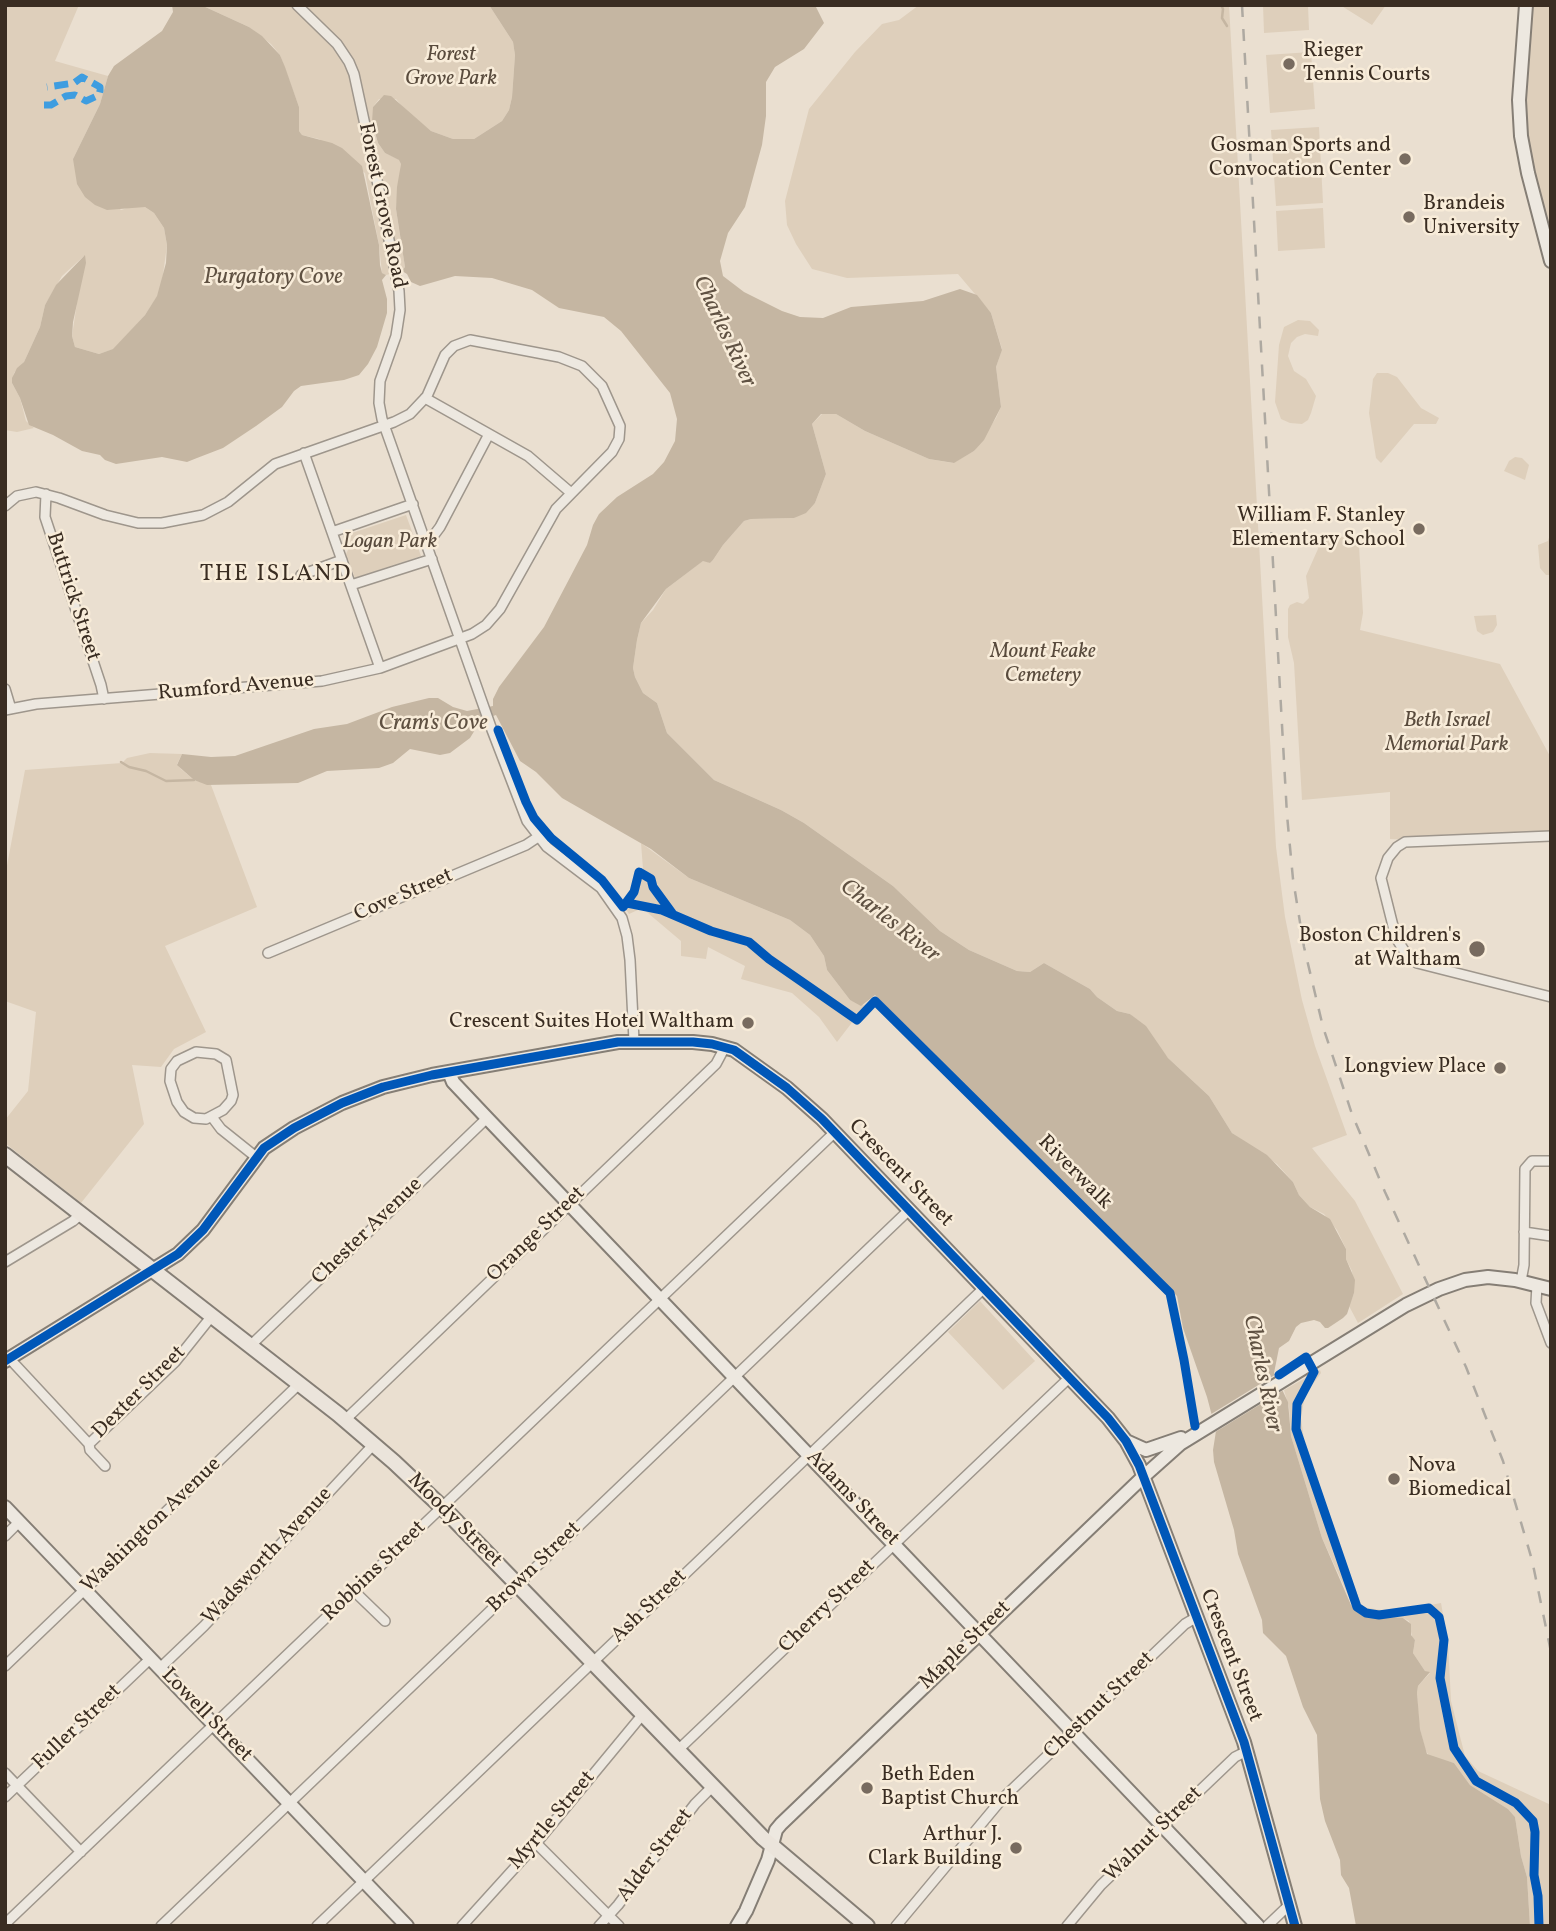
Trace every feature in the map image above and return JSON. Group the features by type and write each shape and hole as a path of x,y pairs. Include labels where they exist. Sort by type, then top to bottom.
{"main road":[{"name":"Moody Street","path":"5,1155 374,1444 442,1507 772,1847 867,1926"}],"street":[{"name":"Forest Grove Road","path":"296,5 337,44 349,62 354,74 381,199 400,310 396,336 379,387 379,408 520,806 538,837 601,888 622,918 631,960 634,1041"},
{"path":"1526,5 1519,100 1521,136 1551,261"},
{"name":"Rumford Avenue","path":"8,709 311,683 353,676 460,639 481,628 500,610 553,514 570,492 612,452 620,434 620,422 606,391 596,377 582,366 565,359 477,340 454,346 442,359 425,398"},
{"path":"6,503 23,494 46,494 130,522 154,524 187,519 218,508 267,469 303,453 406,416 425,398 535,460 570,492"},
{"path":"425,540 434,535 440,527 489,434"},
{"path":"303,453 380,668"},
{"name":"Buttrick Street","path":"46,494 46,517 104,699"},
{"path":"332,532 412,504"},
{"path":"302,575 342,559"},
{"path":"351,586 432,559"},
{"path":"5,689 8,709"},
{"path":"1551,835 1412,840 1393,851 1382,870 1384,895 1398,942 1408,956 1421,965 1487,979 1551,997"},
{"name":"Cove Street","path":"268,953 526,845 538,837"},
{"name":"Crescent Street","path":"7,1359 183,1250 203,1230 256,1157 277,1137 335,1106 391,1084 634,1041 683,1041 725,1047 743,1055 787,1088 835,1132 1126,1441 1143,1477 1247,1751 1294,1926"},
{"name":"Orange Street","path":"345,1420 716,1064 725,1047"},
{"path":"190,1054 216,1054 224,1058 228,1065 232,1099 223,1110 212,1117 200,1119 188,1116 181,1109 174,1094 171,1069 177,1061 190,1054"},
{"name":"Adams Street","path":"449,1072 455,1084 487,1118 1258,1926"},
{"path":"212,1117 221,1129 256,1157"},
{"name":"Chester Avenue","path":"249,1347 487,1118"},
{"name":"Robbins Street","path":"5,1924 835,1132"},
{"path":"1521,1281 1527,1165 1534,1161 1551,1161"},
{"name":"Brown Street","path":"161,1926 909,1210"},
{"path":"5,1262 81,1214"},
{"path":"1524,1232 1551,1236"},
{"path":"1126,1441 1140,1449 1149,1449 1201,1431 1406,1305 1445,1286 1483,1277 1521,1281 1551,1289"},
{"path":"1537,1285 1535,1300 1551,1343"},
{"name":"Ash Street","path":"317,1926 984,1288"},
{"name":"Dexter Street","path":"7,1359 89,1444 179,1357 211,1317"},
{"name":"Cherry Street","path":"678,1750 1069,1378"},
{"name":"Washington Avenue","path":"5,1665 298,1385"},
{"name":"Maple Street","path":"737,1926 746,1911 772,1847 781,1839 790,1816 1143,1477 1181,1444 1201,1431"},
{"path":"89,1444 91,1451 106,1466"},
{"name":"Wadsworth Avenue","path":"155,1663 204,1626 374,1444"},
{"name":"Lowell Street","path":"5,1507 407,1926"},
{"path":"5,1535 19,1522"},
{"path":"355,1591 385,1620"},
{"name":"Chestnut Street","path":"896,1926 997,1805 1185,1624 1197,1617"},
{"name":"Fuller Street","path":"5,1797 155,1663"},
{"name":"Myrtle Street","path":"462,1926 536,1843 643,1714"},
{"name":"Walnut Street","path":"1067,1926 1101,1885 1235,1757 1247,1751"},
{"path":"5,1773 81,1852"},
{"name":"Alder Street","path":"600,1926 690,1810 713,1786"},
{"path":"536,1843 619,1926"},
{"path":"1267,1926 1289,1905"}],"green space":[{"path":"5,5 79,5 55,61 108,76 100,104 73,159 121,210 134,206 145,207 154,213 164,228 167,245 157,297 145,315 114,349 99,354 75,347 72,336 84,256 62,276 45,305 40,327 24,362 14,373 12,383 20,398 26,421 34,428 17,432 5,430"},
{"name":"Forest Grove Park","path":"201,5 489,5 513,42 515,55 512,97 509,110 502,121 474,139 453,139 431,131 406,111 396,99 379,99 373,107 373,129 378,143 385,153 400,160 401,164 396,209 405,267 402,271 386,275 382,273 365,173 319,139 302,135 299,131 299,107 280,55 271,44 249,27"},
{"name":"Mount Feake Cemetery","path":"919,5 1229,5 1276,847 1285,917 1302,1000 1315,1046 1347,1135 1312,1148 1355,1201 1403,1294 1358,1323 1349,1306 1354,1293 1352,1271 1337,1230 1324,1214 1310,1207 1299,1195 1293,1182 1277,1164 1232,1133 1209,1096 1168,1058 1130,1014 1117,1011 1090,989 1044,963 1030,972 1017,971 969,950 940,931 893,886 804,823 714,780 667,733 657,703 643,693 635,677 633,668 641,623 666,589 704,560 710,563 744,521 794,518 815,503 826,474 812,424 822,414 836,414 865,431 929,459 953,463 974,451 1001,407 996,367 1002,349 991,313 958,274 847,278 812,269 787,225 785,201 809,109 855,52 882,24 899,20"},
{"path":"1263,5 1308,5 1309,30 1264,33"},
{"path":"1340,5 1386,5 1372,25"},
{"path":"1526,5 1551,5 1551,261 1519,100"},
{"path":"1311,52 1315,109 1270,113 1266,55"},
{"path":"1319,127 1323,203 1276,206 1271,130"},
{"path":"1323,208 1325,248 1278,251 1276,211"},
{"path":"1298,320 1310,321 1319,330 1318,336 1305,334 1297,337 1291,343 1288,356 1294,371 1306,379 1316,396 1308,420 1302,424 1281,419 1275,402 1279,345 1284,327"},
{"path":"1377,373 1388,373 1397,377 1421,408 1439,418 1436,424 1414,424 1381,463 1376,458 1369,413 1373,379"},
{"path":"1515,457 1522,458 1529,465 1525,480 1504,471 1509,461"},
{"name":"Logan Park","path":"406,515 421,556 355,578 343,536"},
{"path":"1551,531 1551,575 1546,575 1540,568 1538,545 1548,541"},
{"name":"Beth Israel Memorial Park","path":"1325,533 1337,534 1359,546 1363,613 1360,630 1500,664 1551,758 1551,836 1390,839 1390,792 1302,800 1288,609 1290,605 1297,602 1303,604 1309,598 1306,576"},
{"path":"1496,615 1497,625 1493,632 1483,635 1477,631 1474,616"},
{"path":"150,753 182,754 177,764 181,769 194,780 211,785 257,907 165,946 206,1032 174,1049 161,1067 132,1065 144,1124 81,1203 5,1143 5,1120 28,1091 36,1012 5,1001 5,876 25,770 122,763 127,758"},
{"path":"641,843 689,878 790,920 810,935 824,956 827,970 850,1000 864,1005 867,1003 837,1042 819,1017 792,993 741,979 745,966 708,947 706,959 681,956 681,941 642,908 629,914 625,908 635,894 643,869"},
{"path":"980,1301 1035,1361 1003,1390 948,1332"},
{"path":"1320,1370 1321,1373 1305,1395 1301,1418 1304,1440 1334,1538 1338,1541 1362,1607 1394,1612 1441,1603 1448,1642 1451,1701 1465,1756 1478,1771 1551,1805 1551,1926 1530,1926 1527,1877 1515,1817 1508,1809 1470,1785 1454,1763 1429,1756 1425,1749 1419,1725 1417,1693 1418,1686 1430,1673 1425,1671 1413,1653 1415,1640 1409,1621 1403,1618 1368,1617 1354,1608 1322,1538 1291,1436 1289,1407 1284,1390"}],"water":[{"name":"Purgatory Cove","path":"172,5 201,5 249,27 262,36 280,55 285,67 299,107 299,131 302,135 342,148 362,166 379,245 380,265 382,273 386,275 382,280 387,313 377,347 359,375 344,380 301,386 282,407 223,448 187,462 162,457 116,464 29,425 12,378 24,362 40,327 45,305 56,285 85,255 86,263 73,322 72,336 75,347 99,354 113,349 145,315 157,296 166,263 164,228 154,213 145,207 107,210 95,205 85,197 77,184 73,159 100,104 108,76 114,66 162,31 173,12"},
{"path":"489,5 815,5 824,23 804,49 775,67 766,82 766,116 762,145 745,207 728,233 720,261 723,276 744,292 800,317 823,318 851,307 923,301 960,289 977,295 991,313 1002,350 996,367 1001,407 984,440 974,451 954,463 929,459 865,431 836,414 821,414 812,424 826,474 815,503 806,513 794,518 744,521 710,563 703,561 666,589 641,623 633,668 635,677 643,693 657,703 667,733 714,780 804,823 893,886 940,931 969,950 1017,971 1030,972 1044,963 1090,989 1117,1011 1130,1014 1146,1026 1168,1058 1209,1096 1232,1133 1267,1155 1293,1182 1299,1195 1310,1207 1330,1219 1346,1249 1346,1259 1355,1280 1354,1293 1343,1318 1328,1328 1314,1320 1301,1323 1289,1341 1279,1348 1274,1373 1288,1402 1291,1436 1322,1538 1351,1605 1364,1615 1403,1618 1411,1624 1411,1635 1415,1640 1413,1653 1425,1671 1430,1672 1418,1686 1417,1693 1420,1729 1427,1754 1454,1763 1470,1785 1508,1809 1515,1817 1527,1877 1530,1926 1356,1926 1349,1888 1341,1875 1340,1860 1325,1821 1320,1799 1317,1735 1303,1707 1286,1656 1263,1633 1262,1620 1238,1554 1234,1530 1214,1462 1216,1431 1183,1328 1177,1296 875,995 861,1006 850,1000 827,970 824,956 810,935 790,920 689,878 651,849 562,798 536,772 520,761 496,715 481,720 470,738 450,753 440,755 410,749 393,763 379,768 327,771 298,783 207,785 194,780 177,765 182,754 235,756 314,729 347,724 392,707 429,698 438,698 467,711 493,706 493,699 499,687 544,627 587,545 599,514 617,497 653,474 664,462 675,441 677,419 670,393 621,331 604,317 559,308 532,290 492,278 455,276 420,286 411,282 402,271 405,267 396,209 401,164 399,160 385,153 378,143 372,122 373,107 384,95 391,96 431,131 453,139 474,139 502,121 509,110 512,97 515,55 513,42"}],"pier":[{"path":"1278,1373 1287,1388 1212,1434 1208,1416"}],"waterway":[{"path":"1221,5 1222,18 1227,26"},
{"path":"121,762 166,781 194,780"}],"railway":[{"path":"1242,5 1287,815 1293,879 1304,947 1323,1027 1352,1114 1466,1367 1503,1461 1532,1560 1551,1652"}],"marked path":[{"path":"44,105 51,105 66,96 75,95 86,101 99,95 100,91 100,87 82,77 74,83 47,87"}],"cycle path":[{"path":"498,730 526,802 534,818 551,838 602,880 623,907 634,892 639,872 651,879 653,887 672,913"},
{"name":"Riverwalk","path":"627,903 662,910 711,931 749,942 857,1020 875,1001 1170,1293 1195,1426"},
{"path":"5,1361 178,1254 203,1230 264,1148 294,1128 342,1103 383,1087 432,1075 618,1042 693,1042 734,1050 787,1088 822,1119 1108,1418 1126,1441 1139,1465 1244,1742 1295,1926"},
{"path":"1279,1375 1306,1357 1314,1372 1297,1404 1296,1429 1357,1607 1366,1613 1379,1615 1429,1608 1439,1617 1444,1640 1440,1678 1454,1748 1476,1781 1516,1803 1533,1821 1539,1926"}],"place":[{"name":"Rieger Tennis Courts","path":"1289,64"},
{"name":"Gosman Sports and Convocation Center","path":"1405,159"},
{"name":"Brandeis University","path":"1409,217"},
{"name":"William F. Stanley Elementary School","path":"1419,529"},
{"name":"Boston Children's at Waltham","path":"1477,949"},
{"name":"Crescent Suites Hotel Waltham","path":"748,1023"},
{"name":"Longview Place","path":"1500,1068"},
{"name":"Nova Biomedical","path":"1394,1479"},
{"name":"Beth Eden Baptist Church","path":"867,1788"},
{"name":"Arthur J. Clark Building","path":"1016,1848"}],"district":[{"name":"THE ISLAND","path":"276,576"}],"water label":[{"name":"Charles River","path":"723,332"},
{"name":"Cram's Cove","path":"433,725"},
{"name":"Charles River","path":"889,922"},
{"name":"Charles River","path":"1261,1374"}]}
